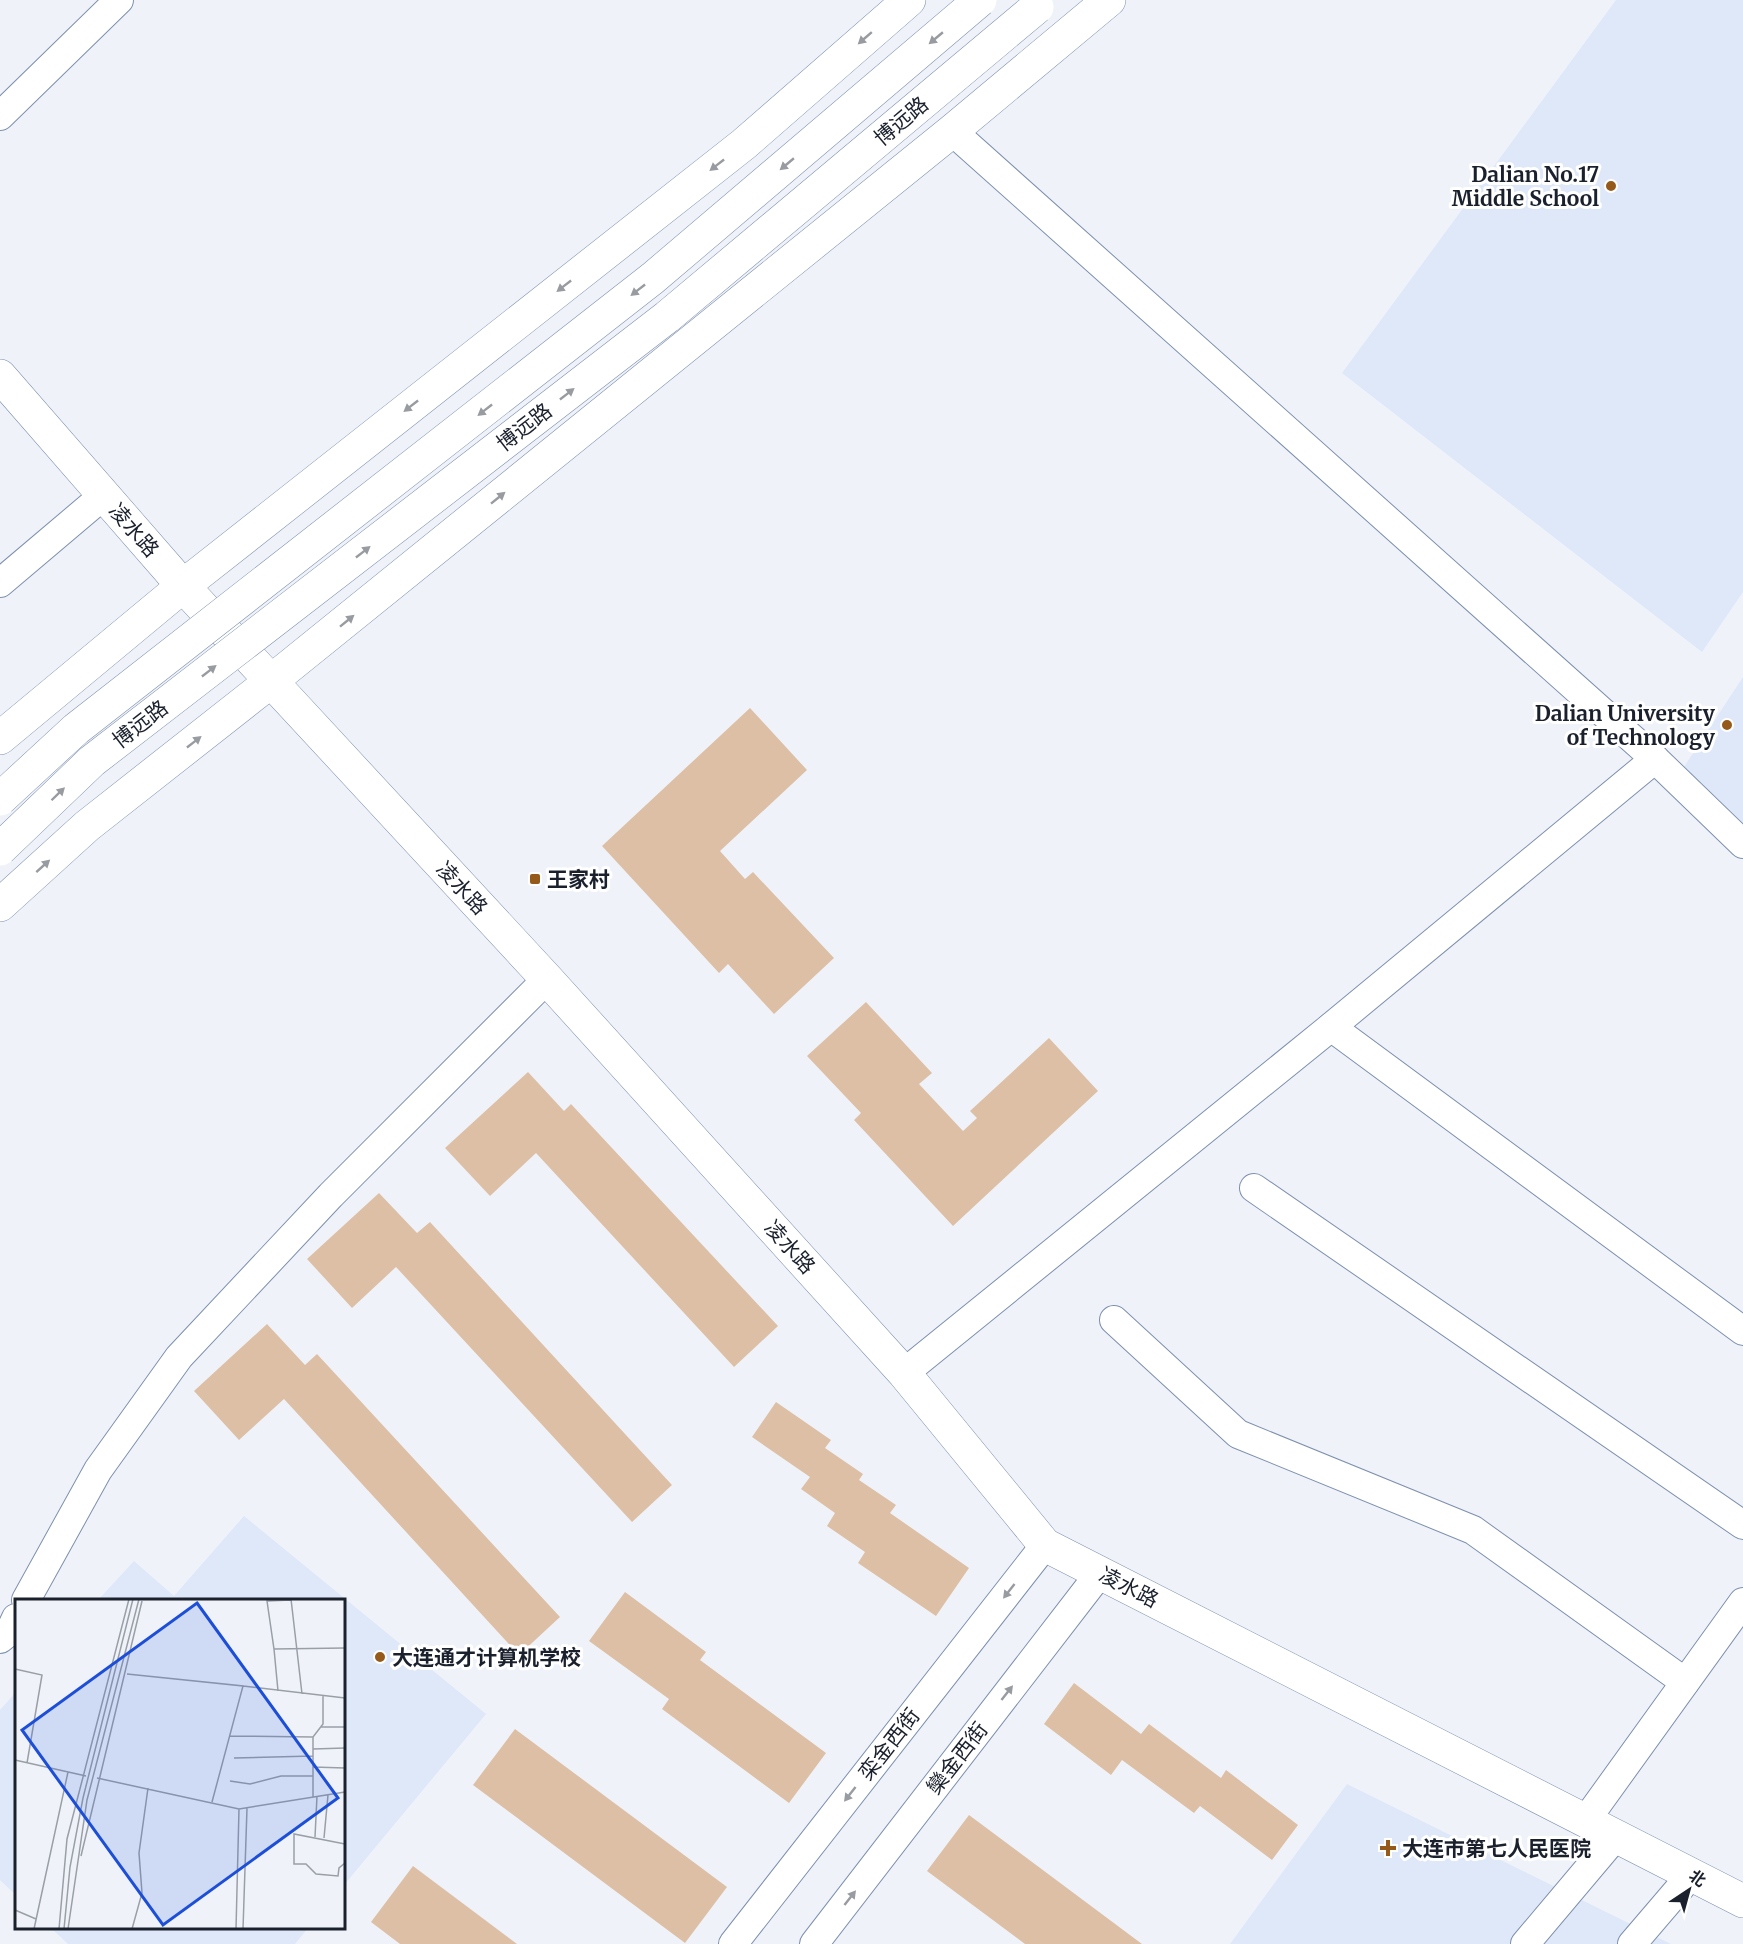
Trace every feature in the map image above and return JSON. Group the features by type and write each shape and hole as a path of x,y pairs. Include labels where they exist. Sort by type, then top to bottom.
{"main road":[{"path":"0,738 183,586 744,144 909,0"},
{"path":"0,800 76,729 654,278 980,0"},
{"path":"0,905 87,826 270,682 952,131 1109,0"},
{"name":"博远路","path":"0,849 92,761 667,316 1041,4"},
{"name":"凌水路","path":"0,376 270,682 547,979 904,1373 1045,1545 1743,1901"}],"street":[{"path":"0,116 119,0"},
{"path":"952,131 1655,759 1743,844"},
{"path":"0,583 104,495"},
{"path":"904,1373 1331,1027 1655,759"},
{"path":"27,1599 98,1470 178,1357 331,1195 547,979"},
{"path":"1331,1027 1743,1331"},
{"path":"1254,1188 1743,1525"},
{"path":"1114,1320 1238,1434 1473,1530 1685,1682"},
{"name":"栾金西街","path":"733,1944 1045,1545"},
{"name":"欒金西街","path":"814,1944 1100,1573"},
{"path":"1586,1820 1685,1682 1735,1631 1743,1602"},
{"path":"0,1639 10,1631 15,1620"},
{"path":"1525,1944 1616,1836"},
{"path":"1632,1944 1691,1875"}],"shaded area":[{"name":"Dalian No.17 Middle School","path":"1616,0 1743,0 1743,592 1702,652 1342,373"},
{"name":"Dalian University of Technology","path":"1743,677 1743,833 1680,773"},
{"name":"大连通才计算机学校","path":"244,1516 486,1714 345,1884 345,1599 99,1599 134,1561 174,1596"},
{"path":"15,1693 15,1894 0,1880 0,1710"},
{"name":"大连市第七人民医院","path":"1347,1784 1671,1944 1230,1944"},
{"path":"52,1929 307,1929 295,1944 68,1944"}],"building":[{"path":"750,708 807,770 720,851 745,879 753,872 834,958 774,1014 728,964 719,973 602,846"},
{"path":"866,1002 932,1073 919,1084 963,1131 977,1118 970,1111 1049,1038 1098,1091 953,1226 854,1120 861,1113 807,1056"},
{"path":"528,1072 564,1111 571,1104 778,1326 734,1367 536,1153 490,1196 445,1148"},
{"path":"379,1193 417,1233 430,1222 672,1485 632,1522 396,1267 352,1308 307,1259"},
{"path":"267,1324 305,1365 317,1354 560,1617 519,1655 284,1399 239,1440 194,1391"},
{"path":"776,1402 831,1440 825,1448 863,1474 859,1480 896,1505 890,1513 969,1568 936,1616 858,1563 865,1552 827,1526 835,1513 801,1489 810,1477 752,1437"},
{"path":"625,1592 706,1652 700,1660 826,1753 789,1803 662,1709 669,1699 589,1641"},
{"path":"1074,1683 1141,1734 1149,1724 1221,1778 1226,1770 1298,1825 1272,1860 1200,1806 1194,1813 1122,1760 1111,1775 1044,1724"},
{"path":"515,1729 727,1887 685,1943 473,1785"},
{"path":"969,1815 1142,1944 1025,1944 927,1871"},
{"path":"413,1866 517,1944 400,1944 371,1922"}],"place":[{"name":"Dalian No.17 Middle School","path":"1611,186"},
{"name":"Dalian University of Technology","path":"1727,725"},
{"name":"王家村","path":"535,879"},
{"name":"大连通才计算机学校","path":"380,1657"},
{"name":"大连市第七人民医院","path":"1388,1848"}]}
